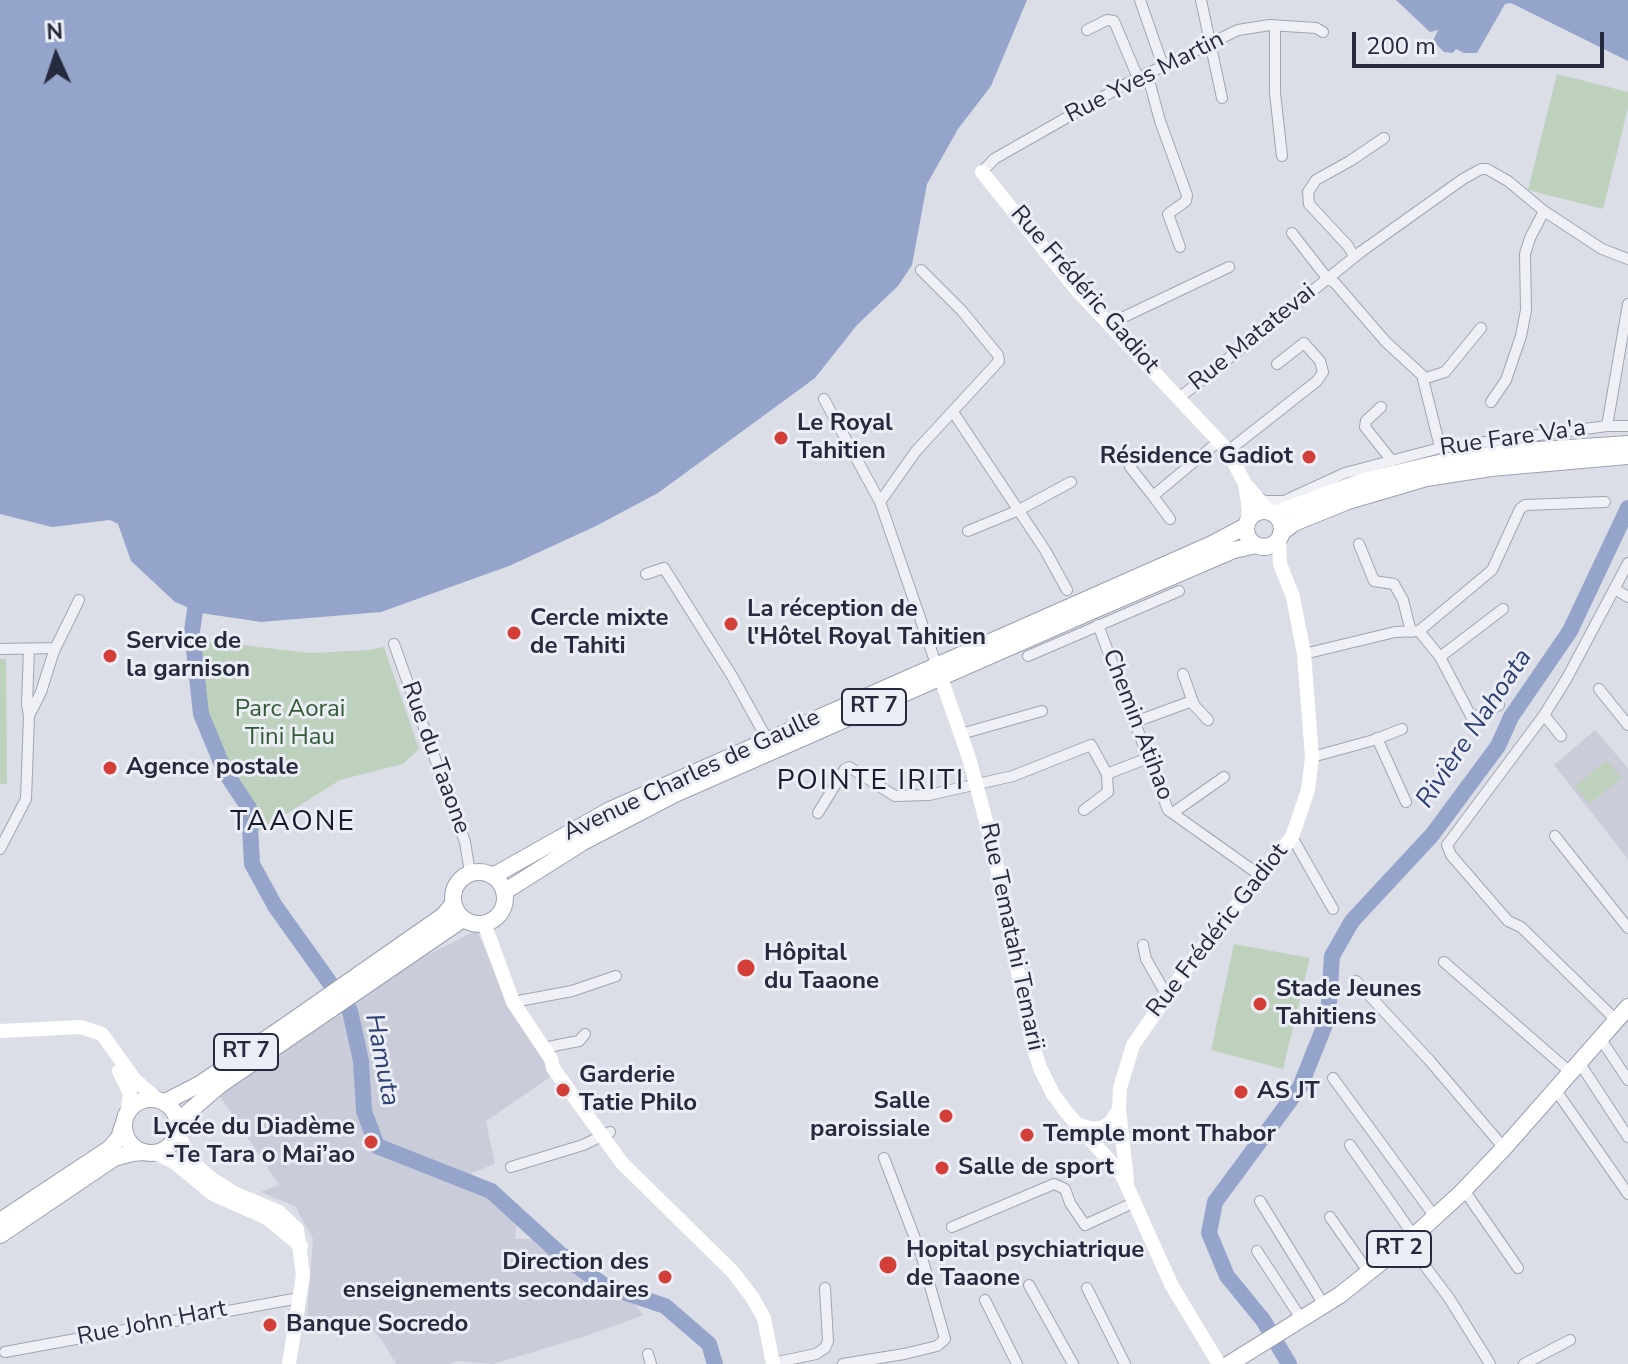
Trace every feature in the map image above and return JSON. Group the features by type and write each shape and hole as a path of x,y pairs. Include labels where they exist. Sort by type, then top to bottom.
{"main road":[{"name":"Rue Frédéric Gadiot","path":"982,172 1036,242 1223,446 1245,484 1271,513"},
{"name":"RT 7","path":"1246,524 1255,513 1271,513 1363,481 1443,462 1510,452 1628,444"},
{"name":"RT 7","path":"1259,546 1270,545 1294,523 1348,501 1426,478 1499,467 1628,456"},
{"name":"Rue Frédéric Gadiot","path":"1245,484 1249,510 1246,524"},
{"path":"1271,513 1281,524 1280,535"},
{"path":"1246,524 1248,537 1259,546"},
{"name":"Avenue Charles de Gaulle","path":"484,923 500,914 505,903 504,892 583,842 650,806 1212,544 1246,524"},
{"name":"Rue Frédéric Gadiot","path":"1127,1188 1119,1109 1120,1088 1133,1045 1166,994 1292,837 1305,802 1312,757 1304,654 1293,597 1280,564 1280,535"},
{"name":"Rue Frédéric Gadiot","path":"1259,546 1280,564"},
{"name":"Avenue Charles de Gaulle","path":"493,876 610,810 767,739 1234,550 1259,546"},
{"name":"Rue Tematahi Temarii","path":"938,671 977,786 1003,887 1036,1056 1053,1094 1099,1152 1117,1167 1127,1188"},
{"path":"470,873 482,872 493,876 504,892"},
{"name":"RT 7","path":"344,992 443,916 453,904 456,884 470,873"},
{"path":"453,904 463,919 471,923 484,923 513,1002 553,1068 606,1135 622,1163 733,1272 752,1297 764,1318 773,1363"},
{"name":"RT 7","path":"126,1116 140,1101 161,1101 200,1084 463,919"},
{"name":"RT 7","path":"0,1235 114,1158 132,1153 150,1153 169,1146 178,1127 220,1085 328,1003"},
{"name":"RT 2","path":"1229,1364 1302,1320 1365,1276 1435,1217 1504,1148 1624,1013"},
{"path":"0,1031 81,1027 107,1039 135,1080 175,1112 186,1151 198,1167 234,1193 279,1212 297,1229 303,1275 289,1364"},
{"path":"92,1030 128,1086 130,1094 124,1130 135,1148 174,1162 213,1194 267,1218 301,1246"},
{"name":"Rue Frédéric Gadiot","path":"1117,1167 1114,1133 1119,1109"},
{"path":"1079,1125 1093,1129 1104,1127 1119,1109"},
{"path":"0,1221 116,1143 126,1116"},
{"path":"1127,1188 1172,1286 1219,1364"}],"street":[{"path":"1140,0 1163,66"},
{"path":"1201,0 1222,98"},
{"path":"1087,30 1107,20 1114,21 1143,76 1187,195 1186,201 1168,214 1180,247"},
{"path":"1275,26 1275,93 1282,156"},
{"name":"Rue Yves Martin","path":"982,172 994,159 1143,76 1238,30 1275,26 1316,28 1323,32"},
{"path":"1354,256 1309,204 1308,192 1316,180 1384,138"},
{"name":"Rue Matatevai","path":"1179,398 1354,256 1481,169 1487,169 1508,181 1544,211 1602,249 1628,259"},
{"path":"1491,402 1506,380 1525,320 1525,254 1544,211"},
{"name":"Rue Matatevai","path":"1292,233 1327,278"},
{"path":"1109,324 1229,267"},
{"path":"880,502 916,451 999,361 998,355 921,270"},
{"path":"1327,278 1335,283 1386,342 1419,370 1439,443"},
{"name":"Rue Fare Va'a","path":"1256,498 1284,501 1345,473 1440,448 1607,426 1628,304"},
{"path":"1423,379 1445,372 1481,328"},
{"path":"1153,496 1317,381 1323,372 1320,361 1304,343 1277,364"},
{"name":"Rue Tematahi Temarii","path":"824,399 880,502 938,671"},
{"path":"1381,407 1366,421 1365,427 1392,461"},
{"path":"953,412 1019,510 1067,590"},
{"path":"1607,426 1628,426"},
{"path":"1130,467 1170,519"},
{"path":"968,531 1019,510 1071,482"},
{"path":"1304,654 1395,632 1415,631 1492,570 1522,506 1546,502 1605,502"},
{"path":"1359,544 1374,581 1394,584 1415,631 1440,657 1472,718 1499,705"},
{"path":"1624,1013 1521,927 1508,921 1448,849 1449,842 1544,715 1628,563"},
{"path":"646,574 664,568 732,676 767,739"},
{"path":"1615,589 1628,597"},
{"name":"Chemin Atihao","path":"1028,656 1179,591"},
{"path":"29,716 41,692 55,648 79,600"},
{"path":"1440,657 1503,609"},
{"name":"Chemin Atihao","path":"1098,625 1168,810 1261,876"},
{"name":"Rue du Taaone","path":"394,644 465,842 470,873"},
{"path":"0,649 55,648"},
{"path":"0,849 26,799 29,649"},
{"path":"1183,674 1192,701 1208,720"},
{"path":"1599,689 1628,725"},
{"path":"1135,722 1192,701"},
{"path":"961,734 1042,711"},
{"path":"1544,715 1561,736"},
{"path":"1312,757 1402,729"},
{"path":"1377,738 1406,802"},
{"path":"818,813 849,767 895,796 929,795 1013,776 1091,745 1107,774 1108,792 1084,810"},
{"path":"1107,774 1148,758"},
{"path":"1174,812 1224,777"},
{"path":"1555,836 1628,928"},
{"path":"1292,837 1333,909"},
{"path":"1143,945 1146,959 1166,994"},
{"path":"1444,962 1574,1067 1628,1137"},
{"path":"513,1002 572,991 616,976"},
{"path":"1356,981 1504,1148"},
{"path":"547,1054 579,1041 585,1034"},
{"path":"1600,1038 1628,1080"},
{"path":"1333,1078 1435,1217"},
{"path":"1555,1089 1628,1194"},
{"path":"511,1167 606,1135"},
{"path":"1350,1145 1490,1364"},
{"path":"843,1364 937,1346 945,1339 921,1254 884,1158"},
{"path":"952,1227 1054,1184 1065,1189 1070,1203 1085,1225 1133,1203"},
{"path":"1464,1190 1518,1268"},
{"path":"1260,1201 1324,1305"},
{"path":"1328,1218 1365,1276"},
{"path":"1257,1251 1302,1320"},
{"path":"1029,1285 1073,1364"},
{"path":"773,1363 816,1354 825,1348 828,1341 825,1288"},
{"path":"1087,1288 1125,1364"},
{"name":"Rue John Hart","path":"5,1352 299,1298"},
{"path":"985,1300 1017,1364"},
{"path":"1524,1364 1570,1340"}],"shaded area":[{"path":"1595,730 1628,768 1628,859 1554,765"},
{"name":"Lycée du Diadème -Te Tara o Mai’ao","path":"477,930 509,1007 558,1072 486,1121 495,1164 471,1173 517,1225 515,1239 533,1239 577,1274 625,1295 644,1315 493,1364 457,1361 449,1364 396,1364 381,1339 364,1321 307,1316 313,1239 295,1206 260,1192 279,1185 220,1096 390,974"}],"green space":[{"path":"1557,74 1628,92 1628,108 1603,209 1528,190"},
{"name":"Parc Aorai Tini Hau","path":"199,640 311,653 384,647 419,749 403,764 340,780 259,831 199,700"},
{"path":"0,659 6,659 7,784 0,784"},
{"path":"1607,760 1622,778 1589,804 1575,786"},
{"name":"Stade Jeunes Tahitiens","path":"1234,944 1310,958 1283,1069 1211,1050"}],"water":[{"path":"0,0 1027,0 991,86 958,129 927,184 912,265 898,286 857,325 815,378 658,493 509,566 381,612 261,622 201,613 175,602 131,561 118,524 110,520 52,527 0,514"},
{"path":"1396,0 1628,0 1628,61 1511,3 1505,4 1477,53 1464,53 1456,49 1453,53 1444,52 1433,41 1438,30 1430,32"}],"waterway":[{"name":"Rivière Nahoata","path":"1289,1364 1263,1320 1227,1276 1209,1233 1215,1202 1300,1087 1328,1017 1332,956 1352,921 1432,835 1498,746 1511,717 1570,631 1628,508"},
{"name":"Hamuta","path":"195,610 192,631 201,714 225,772 249,808 252,864 275,906 350,1011 361,1061 364,1111 377,1146 491,1191 559,1253 605,1286 665,1306 709,1344 715,1364"}],"place":[{"name":"Le Royal Tahitien","path":"781,438"},
{"name":"Résidence Gadiot","path":"1309,457"},
{"name":"La réception de l'Hôtel Royal Tahitien","path":"731,624"},
{"name":"Cercle mixte de Tahiti","path":"514,633"},
{"name":"Service de la garnison","path":"110,656"},
{"name":"Agence postale","path":"110,768"},
{"name":"Hôpital du Taaone","path":"746,968"},
{"name":"Stade Jeunes Tahitiens","path":"1260,1004"},
{"name":"Garderie Tatie Philo","path":"563,1090"},
{"name":"AS JT","path":"1241,1092"},
{"name":"Salle paroissiale","path":"946,1116"},
{"name":"Temple mont Thabor","path":"1027,1135"},
{"name":"Lycée du Diadème -Te Tara o Mai’ao","path":"371,1142"},
{"name":"Salle de sport","path":"942,1168"},
{"name":"Hopital psychiatrique de Taaone","path":"888,1265"},
{"name":"Direction des enseignements secondaires","path":"665,1277"},
{"name":"Banque Socredo","path":"270,1325"}],"district":[{"name":"POINTE IRITI","path":"871,782"},
{"name":"TAAONE","path":"293,823"}]}
